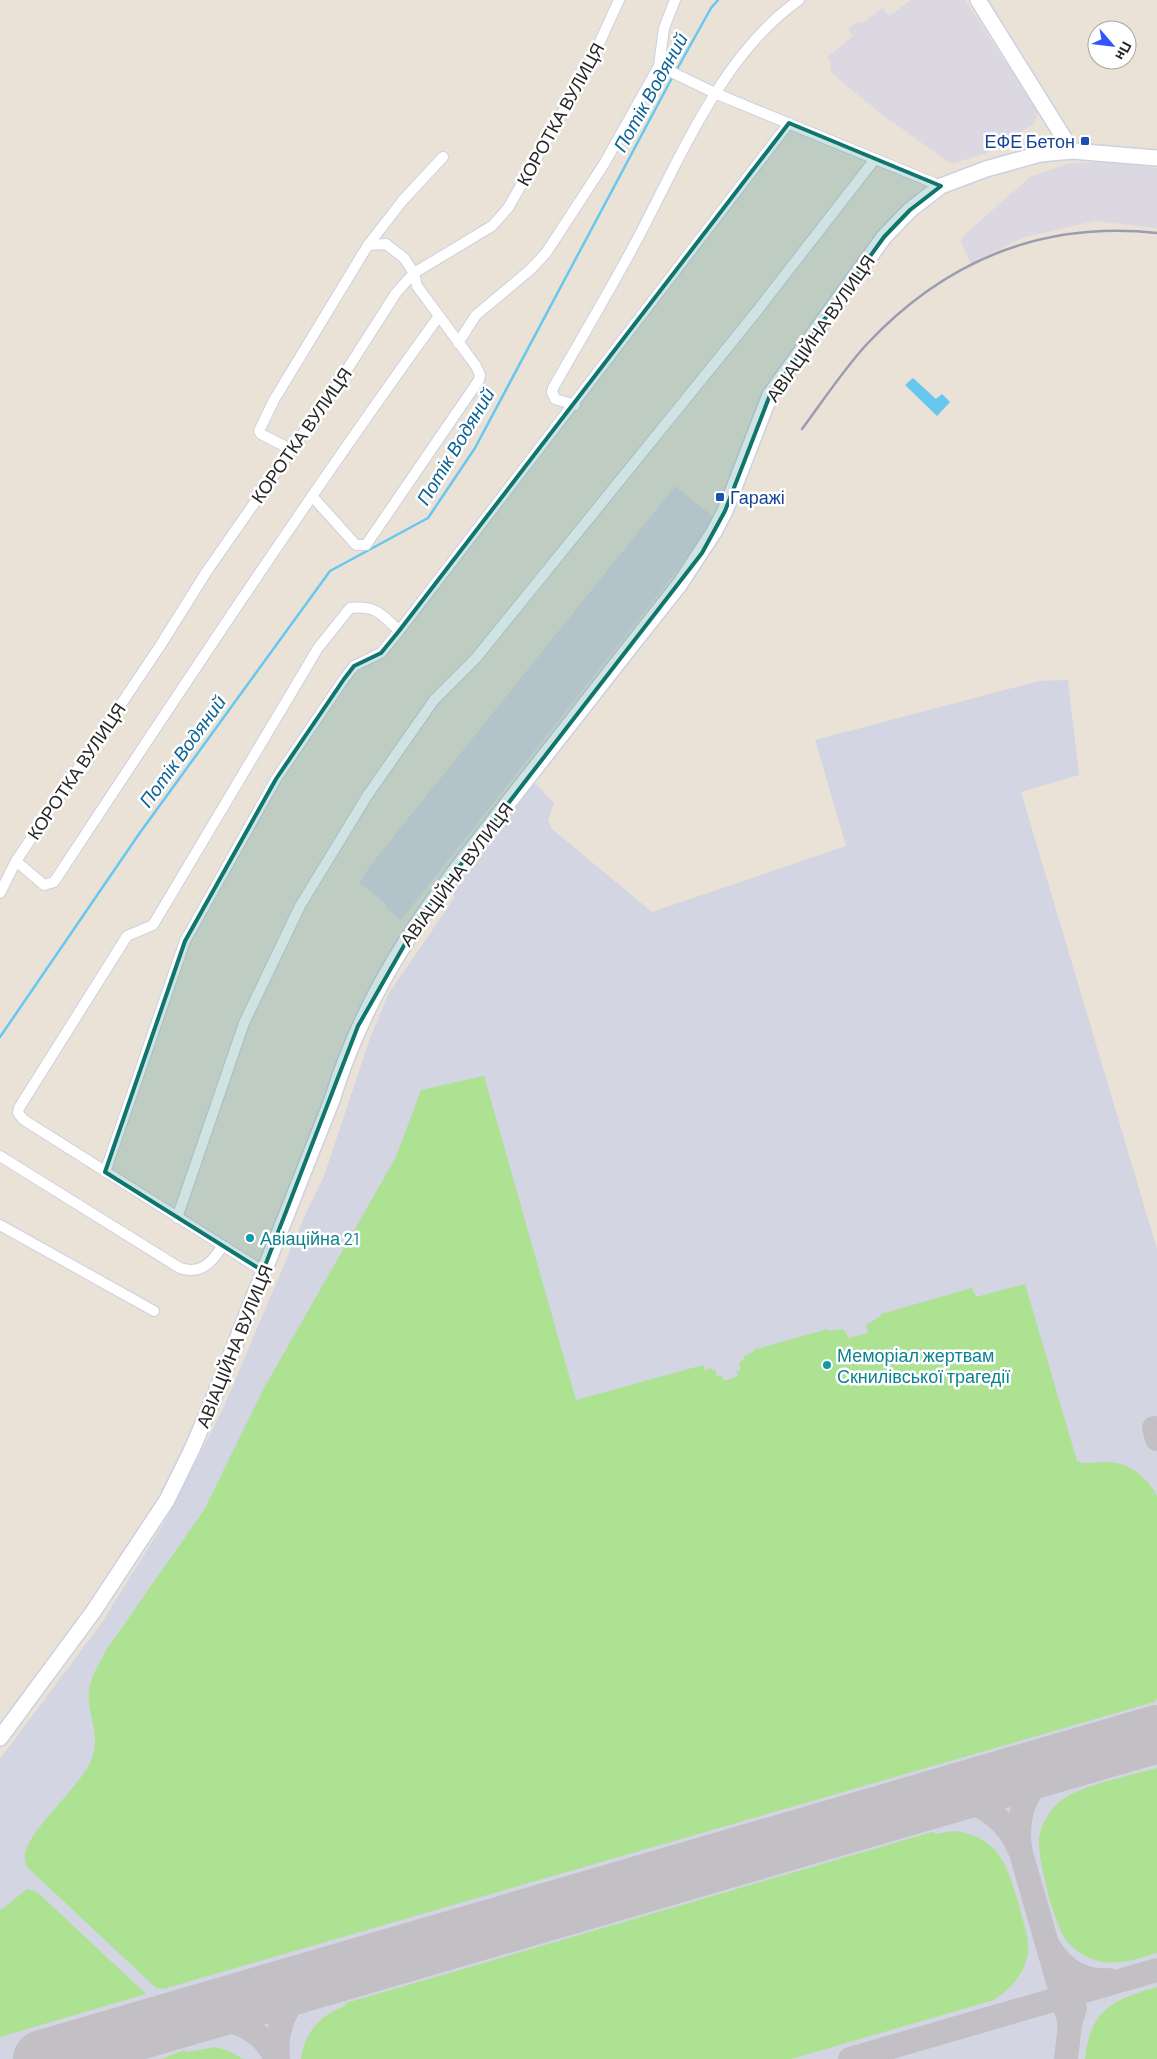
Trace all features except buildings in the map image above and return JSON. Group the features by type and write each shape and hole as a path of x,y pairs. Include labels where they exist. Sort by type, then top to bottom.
{"street":[{"name":"КОРОТКА ВУЛИЦЯ","path":"0,893 16,861 160,646 207,571 352,363 396,293 414,273 492,226 508,208 587,70 619,0"},
{"path":"458,343 476,315 530,270 546,253 604,164 659,66 664,28 675,0"},
{"path":"575,405 555,399 552,392 553,388 736,62 759,34 799,0"},
{"path":"978,0 1072,151"},
{"path":"659,66 717,94 941,186"},
{"path":"105,1172 185,941 276,779 354,666 381,653 399,631 575,405 789,123"},
{"name":"АВІАЦІЙНА ВУЛИЦЯ","path":"0,1738 93,1612 166,1500 193,1447 332,1100 348,1050 376,991 397,954 441,890 680,584 702,553 725,511 770,395 884,237 910,210 941,186 986,169 1040,154 1072,151 1157,158"},
{"path":"290,450 261,434 260,429 287,378 368,245 403,200 443,157"},
{"path":"177,1218 244,1024 266,973 304,898 367,796 434,700 483,650 753,316 875,159"},
{"path":"312,496 356,545 366,545 479,380 479,370 415,282 414,273 394,248 386,244 368,245"},
{"path":"16,861 44,885 54,882 312,496 439,316"},
{"path":"263,1271 222,1247 24,1120 18,1113 19,1108 128,936 153,925 318,648 333,627 350,608 364,606 377,610 399,631"},
{"path":"0,1156 180,1268 196,1271 210,1264 222,1247"},
{"path":"0,1225 154,1311"}],"highlighted area":[{"path":"789,123 941,186 910,210 884,237 770,395 725,511 702,553 421,916 358,1026 263,1271 105,1172 185,941 276,779 354,666 381,653 399,631"}],"shaded area":[{"path":"911,0 965,0 1038,112 1035,123 987,153 951,164 884,116 830,72 831,63 827,57 853,36 848,29 858,21 861,24 883,8 889,16"},
{"path":"1108,162 1157,168 1157,228 1095,221 1022,238 971,264 961,242 963,236 1030,177 1070,163"},
{"path":"675,486 717,520 401,920 387,909 384,902 359,883 370,866"},
{"path":"1068,680 1079,775 1021,792 1157,1249 1157,2059 0,2059 0,1759 101,1624 168,1516 222,1411 306,1213 324,1176 370,1038 389,993 455,897 452,893 534,782 554,803 548,820 552,829 652,912 846,846 815,740 1039,681"}],"green space":[{"path":"484,1076 576,1400 703,1365 705,1370 711,1368 715,1370 717,1377 722,1376 724,1381 738,1376 737,1371 741,1370 739,1363 745,1358 744,1356 754,1352 753,1350 828,1329 828,1331 843,1329 849,1338 868,1333 866,1325 881,1316 881,1314 972,1288 976,1297 1025,1284 1077,1461 1087,1463 1112,1462 1128,1467 1148,1482 1157,1496 1157,1699 1154,1702 163,1989 155,1987 26,1866 25,1855 28,1844 44,1821 84,1773 94,1753 95,1734 89,1691 99,1664 107,1649 204,1510 264,1388 396,1157 421,1090"},
{"path":"1157,1768 1157,1953 1122,1962 1105,1962 1087,1957 1066,1940 1056,1920 1039,1847 1039,1837 1043,1824 1057,1804 1077,1791"},
{"path":"954,1831 970,1834 983,1840 1000,1857 1011,1881 1026,1934 1028,1952 1025,1965 1019,1977 994,2000 791,2059 301,2059 306,2041 315,2026 321,2019 345,2006 346,2003 932,1832 936,1834"},
{"path":"28,1889 37,1892 146,1994 0,2037 0,1910"},
{"path":"1157,1987 1157,2059 1085,2059 1092,2028 1106,2009 1116,2002"},
{"path":"215,2047 229,2051 243,2059 162,2059 184,2050 187,2052"}],"water":[{"path":"913,378 936,399 942,394 950,402 937,416 905,385"}],"waterway":[{"name":"Потік Водяний","path":"676,71 711,8 718,0"},
{"name":"Потік Водяний","path":"0,1037 139,834 330,571 428,518 475,448 673,76"}],"taxiway":[{"path":"1154,1428 1157,1439"},
{"path":"1070,2024 1021,1853 1019,1831 1022,1810 1037,1783 1052,1770 1076,1758"},
{"path":"932,1800 946,1798 959,1800 972,1803 984,1809 1005,1826 1019,1849"},
{"path":"1050,1948 1061,1963 1075,1973 1091,1979 1109,1980"},
{"path":"850,2059 1157,1970"},
{"path":"278,2059 279,2033 282,2020 288,2009 304,1990 326,1976"},
{"path":"1066,2059 1070,2024 1075,2008"},
{"path":"198,2014 222,2018 244,2026 262,2039 276,2059"},
{"path":"95,2059 110,2042 127,2034"}],"runway":[{"path":"42,2059 1157,1734"}],"railway":[{"path":"802,429 841,375 867,344 897,315 929,290 963,269 998,253 1036,241 1074,233 1115,231 1157,233"}],"place":[{"name":"ЕФЕ Бетон","path":"1085,141"},
{"name":"Гаражі","path":"720,497"},
{"name":"Авіаційна 21","path":"250,1238"},
{"name":"Меморіал жертвам Скнилівської трагедії","path":"827,1365"}]}
